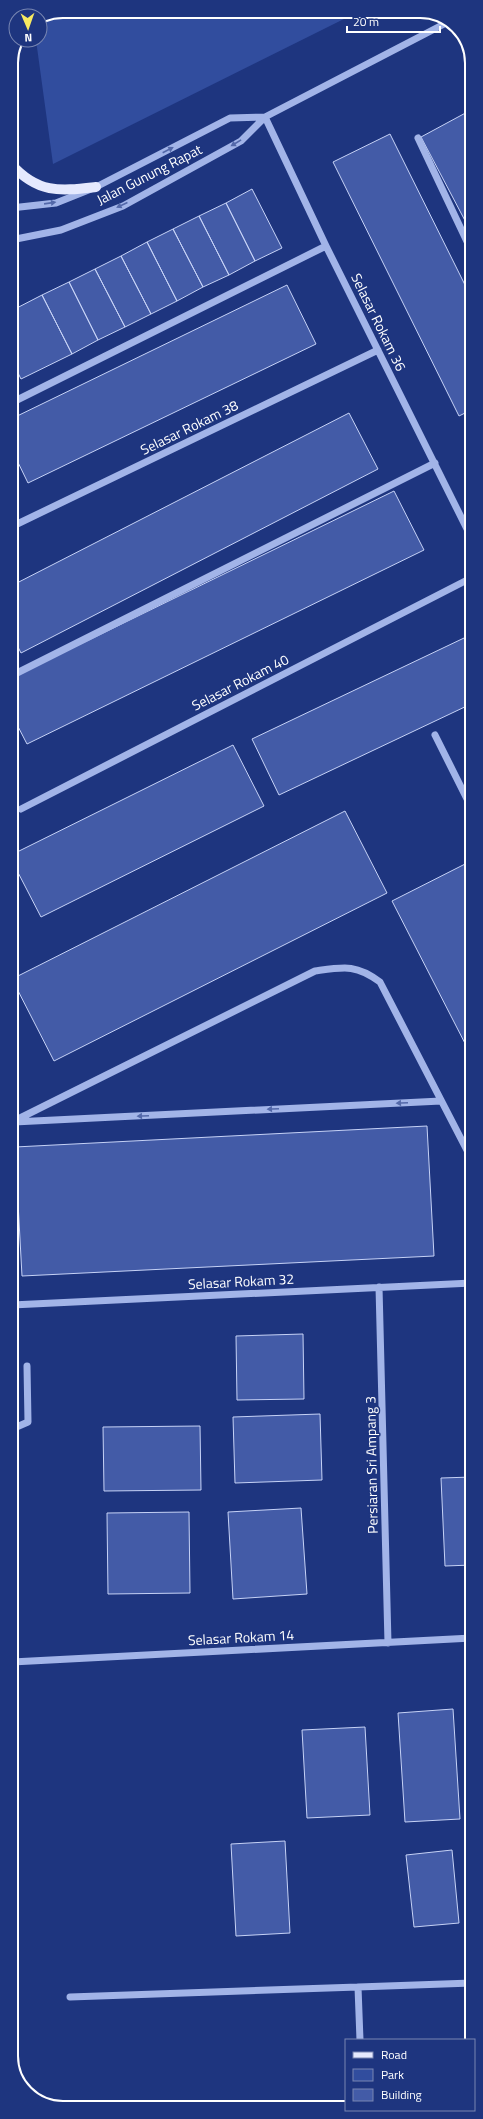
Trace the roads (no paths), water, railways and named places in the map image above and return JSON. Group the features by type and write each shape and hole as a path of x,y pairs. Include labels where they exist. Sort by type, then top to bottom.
{"main road":[{"path":"18,170 39,186 60,191 96,187"}],"street":[{"name":"Jalan Gunung Rapat","path":"18,239 61,230 123,206 241,141 265,117 443,25"},
{"name":"Jalan Gunung Rapat","path":"18,207 56,202 96,187 230,118 265,117"},
{"name":"Selasar Rokam 36","path":"265,117 326,246 465,525"},
{"path":"418,138 465,237"},
{"path":"18,400 326,246"},
{"name":"Selasar Rokam 38","path":"18,524 378,350"},
{"path":"18,672 435,463"},
{"name":"Selasar Rokam 40","path":"21,809 465,581"},
{"path":"435,735 465,795"},
{"path":"18,1119 315,971 334,968 352,968 367,972 380,982 465,1147"},
{"path":"18,1122 441,1101"},
{"name":"Selasar Rokam 32","path":"18,1305 465,1283"},
{"name":"Persiaran Sri Ampang 3","path":"379,1287 388,1643"},
{"path":"18,1426 28,1422 27,1366"},
{"name":"Selasar Rokam 14","path":"18,1662 465,1638"},
{"path":"70,1997 465,1982"},
{"path":"358,1987 360,2039"}]}
